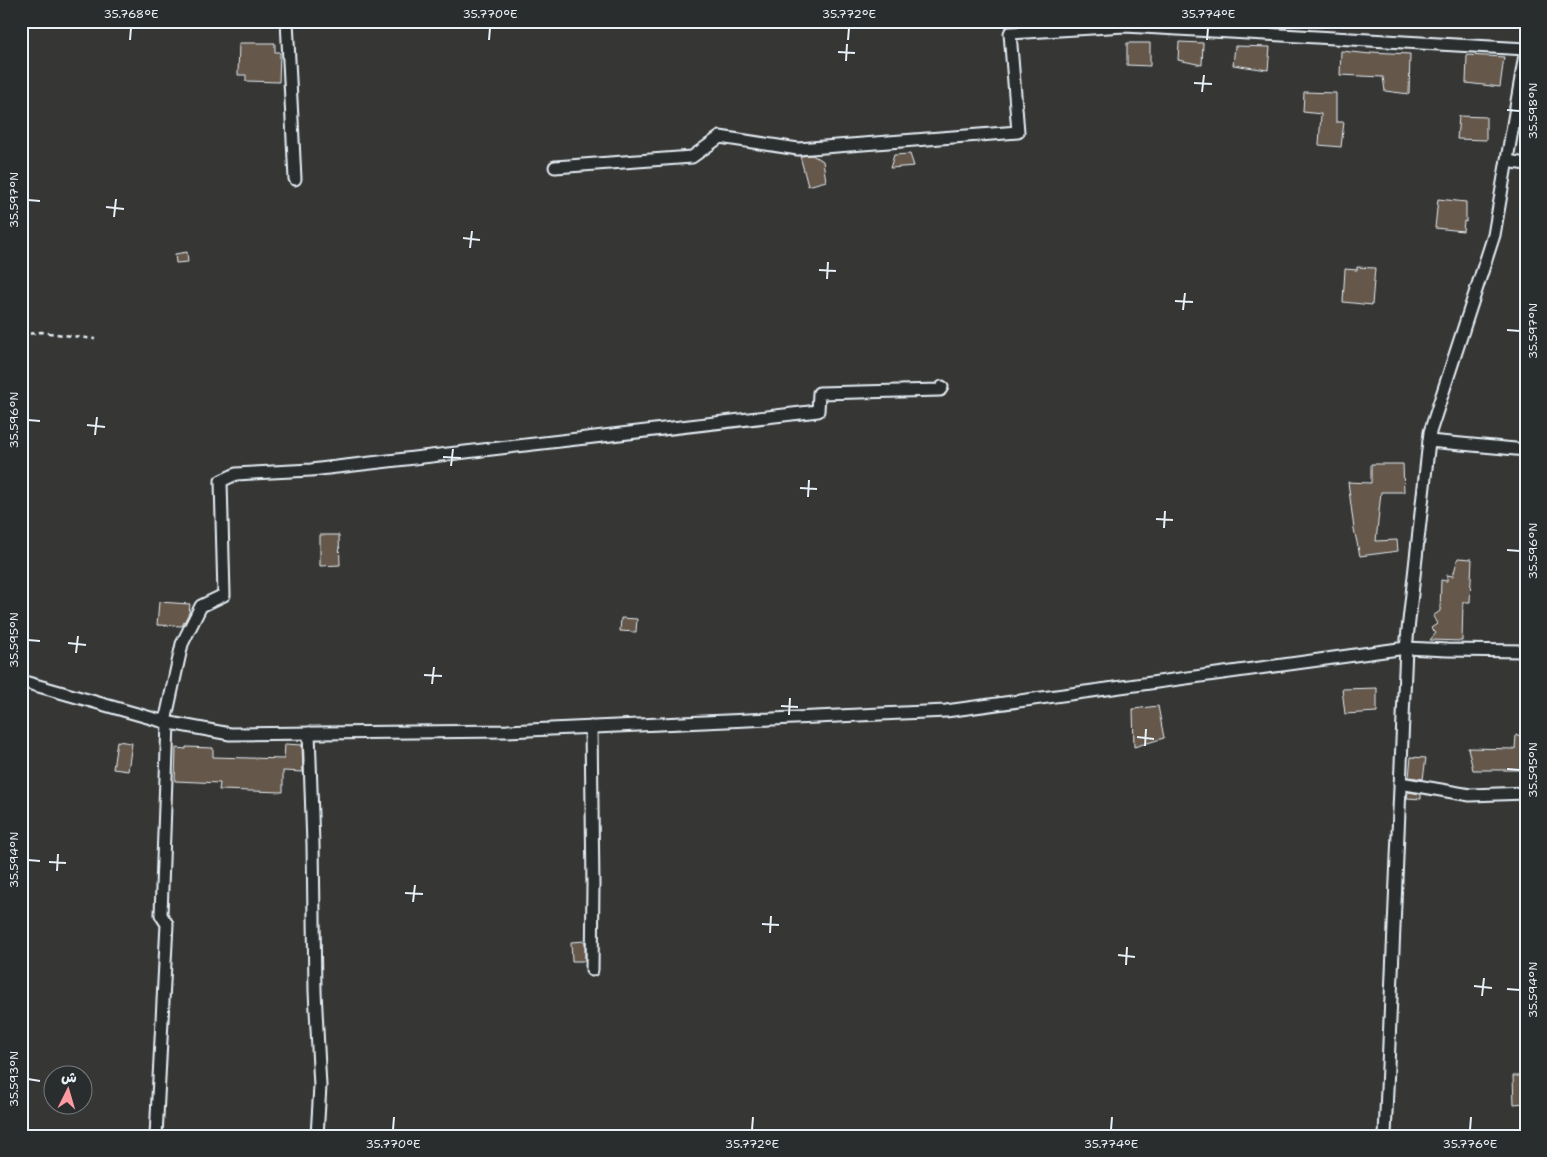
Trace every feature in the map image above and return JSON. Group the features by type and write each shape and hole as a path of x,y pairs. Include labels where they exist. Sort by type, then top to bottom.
{"street":[{"path":"286,21 295,179"},
{"path":"554,167 692,156 720,137 798,149 1018,132 1010,33 1125,26 1526,50 1494,235 1430,432 1406,648 1385,1136"},
{"path":"1507,161 1526,164"},
{"path":"156,1136 167,924 161,915 166,722 182,644 201,606 224,595 221,481 236,474 311,470 818,411 819,393 940,390 942,387"},
{"path":"1429,441 1526,450"},
{"path":"21,681 166,722 230,734 507,731 946,711 1406,648 1526,651"},
{"path":"591,728 592,970"},
{"path":"309,733 315,991 320,1086 317,1136"},
{"path":"1400,783 1470,795 1526,793"}],"path":[{"path":"21,335 41,332 95,339"}],"building":[{"path":"1179,42 1203,43 1202,65 1178,60"},
{"path":"239,43 275,43 275,52 280,52 279,82 246,81 246,75 238,75"},
{"path":"1127,43 1150,43 1150,66 1127,65"},
{"path":"1235,46 1270,47 1268,70 1233,65"},
{"path":"1341,51 1371,54 1371,52 1410,54 1409,94 1385,91 1383,77 1340,75"},
{"path":"1467,55 1504,57 1500,87 1466,83"},
{"path":"1304,92 1336,93 1336,122 1344,122 1341,147 1319,145 1321,114 1303,112"},
{"path":"1459,116 1486,117 1486,140 1457,139"},
{"path":"910,154 914,166 890,168 894,155"},
{"path":"812,155 823,161 826,181 808,186 800,156"},
{"path":"1438,199 1466,202 1466,222 1464,221 1463,231 1435,228"},
{"path":"187,252 188,262 176,263 175,254"},
{"path":"1357,267 1375,268 1372,305 1343,302 1345,269 1357,270"},
{"path":"1371,464 1403,464 1404,492 1381,492 1376,541 1397,540 1398,551 1360,556 1354,529 1348,482 1371,483"},
{"path":"320,535 339,535 340,565 320,566"},
{"path":"1458,558 1472,559 1470,602 1463,602 1462,641 1430,640 1436,633 1431,628 1437,624 1433,616 1440,611 1441,580 1447,581 1447,575 1453,576"},
{"path":"159,602 190,604 189,613 182,626 157,625"},
{"path":"621,618 637,619 636,632 620,631"},
{"path":"1377,688 1377,712 1345,714 1342,689"},
{"path":"1158,706 1164,738 1134,747 1133,709"},
{"path":"1516,735 1526,737 1526,770 1473,770 1468,748 1515,749"},
{"path":"117,741 132,743 128,771 113,769"},
{"path":"285,744 302,745 303,772 283,771 283,792 219,790 220,783 175,781 176,748 213,748 213,757 284,759"},
{"path":"1411,757 1426,758 1423,779 1409,777"},
{"path":"1408,792 1421,794 1421,799 1407,798"},
{"path":"585,941 585,961 572,961 571,942"},
{"path":"1513,1076 1525,1076 1526,1103 1514,1104"}]}
